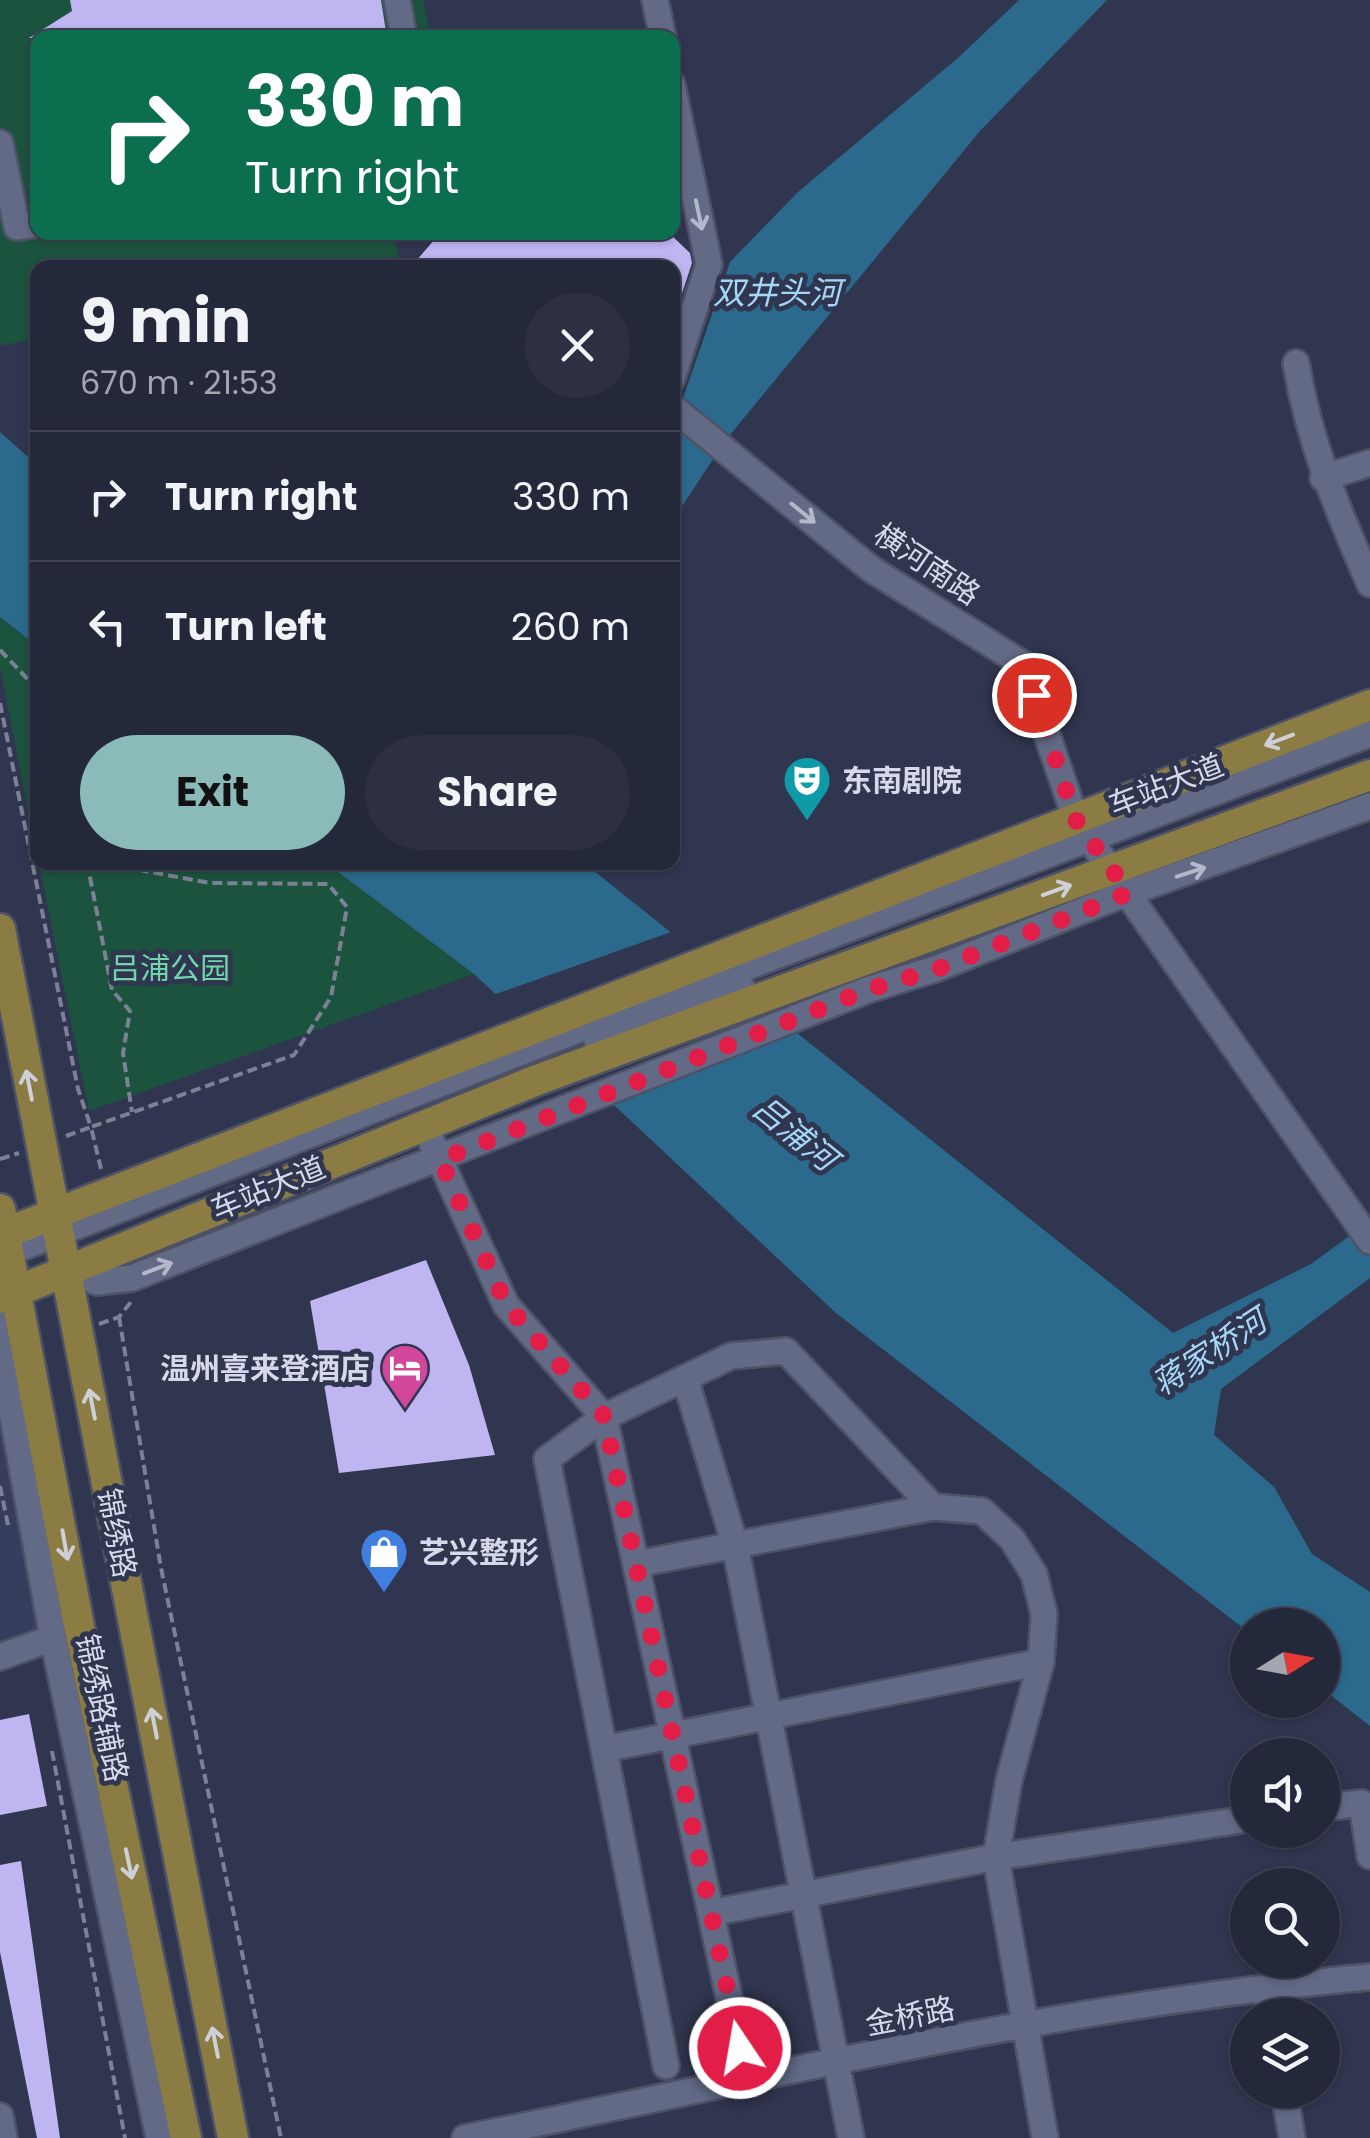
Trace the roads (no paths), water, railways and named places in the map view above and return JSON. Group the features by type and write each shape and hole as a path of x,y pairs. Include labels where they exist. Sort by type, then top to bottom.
{"main road":[{"name":"车站大道","path":"5,1257 424,1125 537,1080 868,975 1101,855 1370,705"},
{"name":"车站大道","path":"5,1257 59,1242 489,1048 850,908 1101,855 1370,775"},
{"name":"锦绣路","path":"0,929 233,2138"},
{"name":"锦绣路","path":"5,1257 186,2138"}],"street":[{"path":"397,0 403,30"},
{"path":"655,0 661,30"},
{"path":"680,124 709,264 680,353"},
{"path":"0,143 17,227 30,225"},
{"path":"1296,363 1304,414 1323,478 1370,584"},
{"name":"横河南路","path":"680,413 871,569 1023,664 1101,855 1361,1208 1370,1241"},
{"path":"1323,478 1370,463"},
{"path":"868,975 554,1116 122,1281 96,1282 59,1242 576,1040 708,982 1101,855 1370,734"},
{"path":"576,1040 680,1012 1370,752"},
{"path":"1101,855 1370,806"},
{"path":"424,1125 506,1304 604,1416 747,2082"},
{"name":"锦绣路辅路","path":"5,1257 2,1357 53,1638 160,2138"},
{"path":"666,2066 547,1460 604,1416 731,1356 786,1352 934,1508"},
{"path":"686,1378 735,1546 851,2138"},
{"path":"636,1564 934,1508 982,1511 1012,1539 1034,1574 1044,1614 1041,1662 1009,1780 996,1856 1045,2138"},
{"path":"0,1657 53,1638"},
{"path":"604,1749 1041,1662"},
{"path":"1340,1806 1362,1803 1370,1856"},
{"path":"711,1913 996,1856 1230,1823"},
{"name":"金桥路","path":"466,2138 1025,2026 1265,1988 1370,1977"},
{"path":"1265,1988 1267,1998"},
{"path":"1287,2108 1292,2138"},
{"path":"0,2116 4,2138"}],"water":[{"name":"双井头河","path":"1019,0 1107,0 980,131 725,441 680,509 680,407 730,262 798,192 959,57"},
{"path":"0,432 30,459 30,641 0,617"},
{"path":"335,870 593,870 1173,1333 1311,1264 1370,1221 1370,1278 1221,1389 1214,1435 1274,1487 1312,1554 1370,1592 1370,1726 1340,1702 1340,1608 1230,1608 1230,1618 836,1313 474,974"}],"place":[{"name":"东南剧院","path":"807,822"},
{"name":"温州喜来登酒店","path":"405,1410"},
{"name":"艺兴整形","path":"384,1594"}],"park label":[{"name":"吕浦公园","path":"170,968"}],"water label":[{"name":"吕浦河","path":"795,1133"},
{"name":"蒋家桥河","path":"1209,1352"}]}
